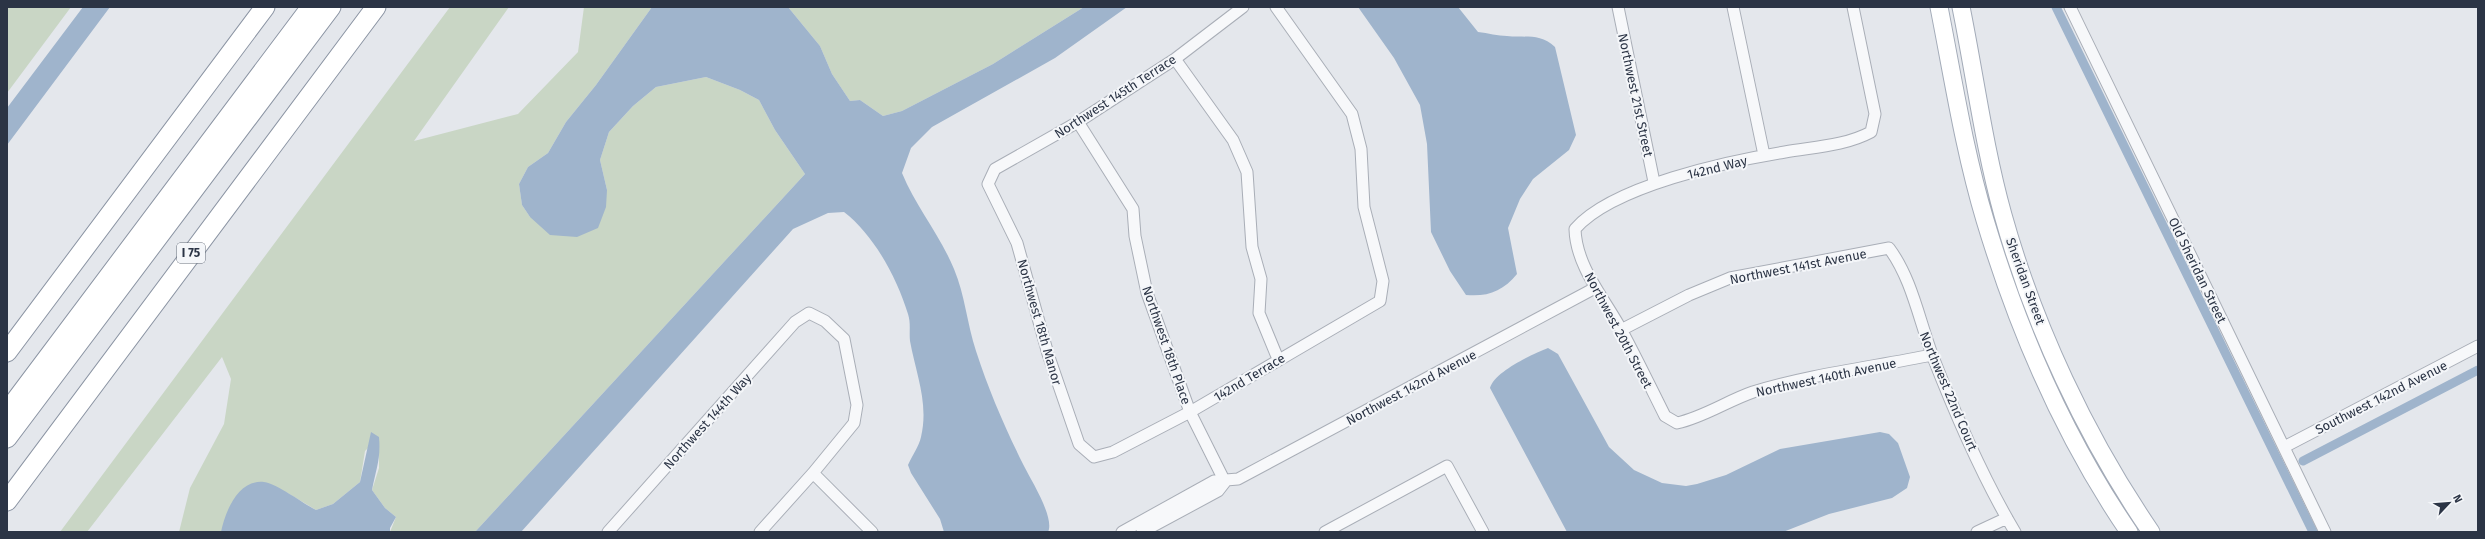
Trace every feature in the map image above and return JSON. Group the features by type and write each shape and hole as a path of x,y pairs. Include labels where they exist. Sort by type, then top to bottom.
{"highway":[{"path":"7,352 265,7"},
{"path":"7,412 311,7"},
{"path":"7,438 331,7"},
{"name":"I 75","path":"7,501 376,7"}],"main road":[{"name":"Sheridan Street","path":"1939,7 1963,134 1984,219 2006,286 2033,354 2072,439 2129,532"},
{"name":"Sheridan Street","path":"1961,7 1982,122 2002,207 2024,279 2050,347 2091,433 2151,532"}],"street":[{"name":"Northwest 145th Terrace","path":"988,184 995,169 1078,122 1175,59 1244,7"},
{"name":"142nd Terrace","path":"1094,457 1113,452 1190,412 1278,359 1380,301 1384,281 1364,207 1361,149 1352,114 1276,7"},
{"name":"Northwest 21st Street","path":"1618,7 1654,182"},
{"path":"1733,7 1764,155"},
{"name":"142nd Way","path":"1575,229 1585,216 1654,182 1764,155 1857,140 1870,132 1876,114 1853,7"},
{"name":"Old Sheridan Street","path":"2070,7 2325,532"},
{"path":"1175,59 1233,140 1246,172 1252,247 1261,279 1259,313 1278,359"},
{"name":"Northwest 18th Place","path":"1078,122 1133,209 1135,236 1147,292 1190,412 1225,482"},
{"name":"Northwest 18th Manor","path":"988,184 1017,243 1048,354 1079,444 1094,457"},
{"name":"Northwest 20th Street","path":"1575,229 1575,245 1595,288 1621,330 1665,416 1677,423"},
{"name":"Northwest 141st Avenue","path":"1621,330 1689,295 1730,278 1889,248"},
{"name":"Northwest 22nd Court","path":"1889,248 1900,264 1932,355 1962,428 2015,532"},
{"name":"Northwest 142nd Avenue","path":"1122,532 1214,481 1225,482 1238,479 1250,473 1595,288"},
{"name":"Northwest 144th Way","path":"608,532 795,322 809,313 825,321 844,338 857,405 854,423 813,473"},
{"name":"Southwest 142nd Avenue","path":"2284,447 2478,346"},
{"name":"Northwest 140th Avenue","path":"1677,423 1690,420 1752,393 1804,379 1932,355"},
{"path":"1325,532 1447,466 1483,532"},
{"path":"760,532 813,473 872,532"},
{"name":"Northwest 142nd Avenue","path":"1142,532 1218,491 1225,482"},
{"path":"1977,532 2007,518"}],"green space":[{"path":"7,7 71,7 7,93"},
{"path":"450,7 509,7 414,141 518,114 578,52 584,7 652,7 596,85 566,122 548,153 528,167 519,184 522,205 530,217 607,190 600,160 609,132 633,106 656,87 706,77 740,90 759,100 775,130 805,174 475,532 390,532 396,517 385,508 372,490 379,468 379,437 365,451 360,482 333,504 316,510 286,492 221,532 179,532 190,488 224,424 231,379 222,357 87,532 60,532"},
{"path":"788,7 1084,7 993,64 902,111 883,116 860,100 850,101 832,74 820,46"}],"water":[{"path":"83,7 110,7 7,145 7,108"},
{"path":"652,7 788,7 820,46 832,74 850,101 860,100 883,116 902,111 993,64 1084,7 1127,7 1055,58 932,127 911,148 902,173 914,198 942,244 954,269 961,289 973,341 981,366 1017,452 1037,489 1048,518 1048,532 944,532 940,519 911,473 908,465 921,437 924,412 921,389 910,341 908,314 898,286 875,245 844,212 828,213 793,229 521,532 475,532 805,174 775,130 759,100 740,90 706,77 656,87 633,106 609,132 600,160 607,190 606,207 598,228 577,237 550,235 530,217 522,205 519,184 528,167 548,153 566,122 596,85"},
{"path":"1358,7 1458,7 1478,32 1504,36 1538,38 1555,47 1576,135 1569,150 1533,179 1520,199 1508,228 1517,274 1501,289 1488,294 1466,295 1450,271 1431,232 1427,144 1420,105 1394,58"},
{"path":"1548,348 1558,354 1609,447 1634,470 1662,483 1686,486 1697,484 1726,475 1780,449 1880,432 1889,434 1898,443 1910,477 1907,488 1892,498 1829,514 1783,532 1567,532 1490,388 1499,375 1507,369 1533,354"},
{"path":"371,432 379,437 378,464 372,490 385,508 396,517 390,528 390,532 221,532 226,515 234,498 240,491 255,482 270,483 316,510 333,504 360,482"}],"waterway":[{"path":"2056,7 2313,532"},
{"path":"2303,461 2478,370"}]}
